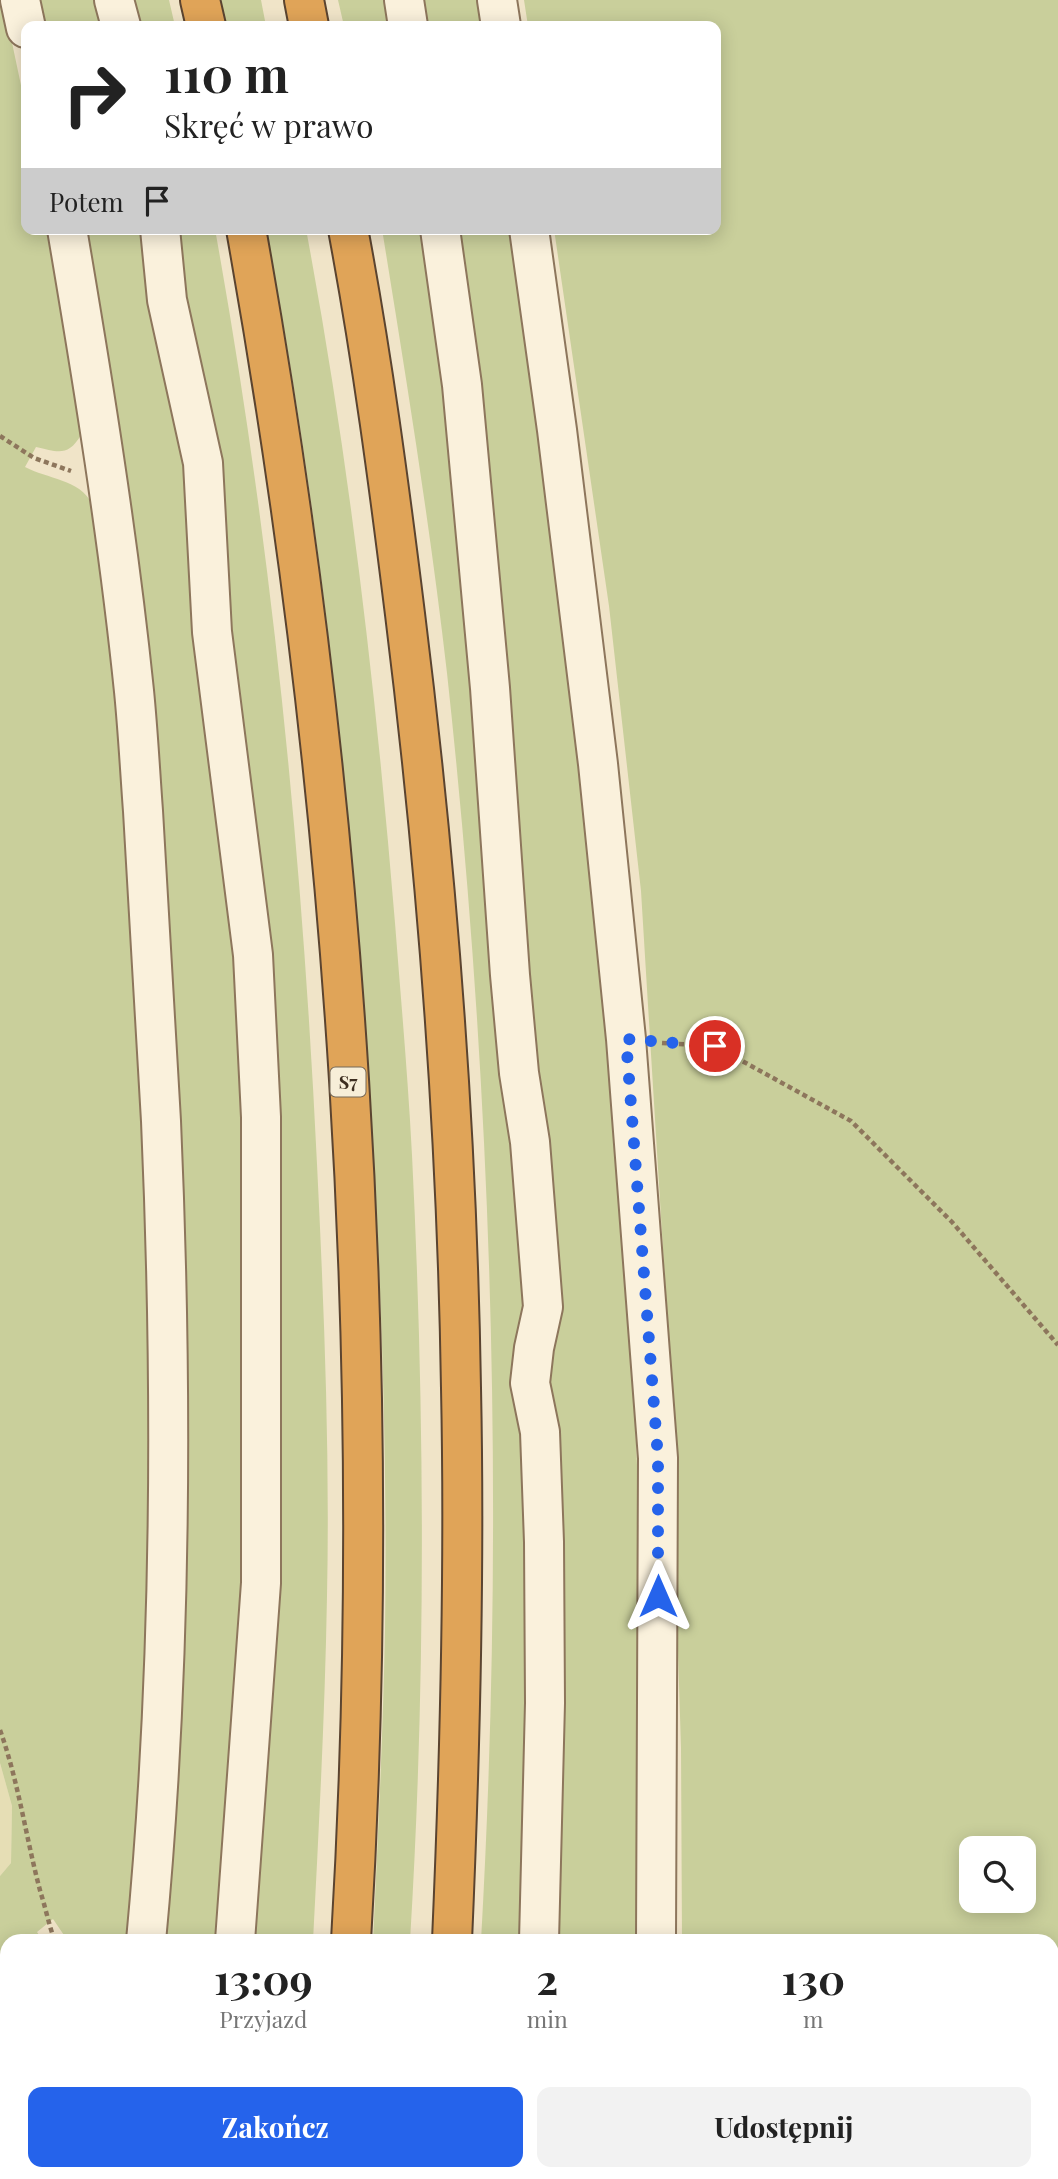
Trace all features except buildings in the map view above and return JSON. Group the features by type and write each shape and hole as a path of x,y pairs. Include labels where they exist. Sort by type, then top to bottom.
{"highway":[{"path":"200,0 205,21"},
{"path":"304,0 308,21"},
{"name":"S7","path":"247,235 295,538 312,669 333,873 349,1097 359,1296 361,1414 361,1672 351,1934"},
{"path":"349,235 389,486 418,718 437,913 449,1091 457,1225 463,1507 462,1643 452,1934"}],"street":[{"path":"20,0 24,21"},
{"path":"114,0 120,21"},
{"path":"404,0 407,21"},
{"path":"497,0 500,21"},
{"path":"68,235 106,468 134,693 154,961 166,1230 170,1497 167,1619 147,1934"},
{"path":"161,235 167,300 203,463 212,632 253,955 260,1104 261,1583 236,1934"},
{"path":"441,235 465,413 490,688 516,1036 530,1142 542,1307 530,1383 540,1432 544,1542 540,1934"},
{"path":"530,235 598,764 626,1039 658,1458 656,1934"}],"path":[{"path":"0,436 34,458 69,471 106,468"},
{"path":"626,1039 715,1046 851,1121 952,1222 1058,1345"},
{"path":"0,1730 21,1799 29,1848 53,1934"}],"shaded area":[{"path":"0,1763 12,1806 11,1863 0,1876"}],"green space":[{"path":"0,0 3,0 21,85 21,235 51,235 81,435 67,450 36,447 25,467 71,484 80,489 92,504 114,679 142,1005 152,1452 141,1770 128,1934 63,1934 53,1919 37,1932 38,1934 0,1934 0,1876 11,1863 12,1806 0,1763"},
{"path":"36,0 169,0 174,21 41,21"},
{"path":"221,0 261,0 265,21 225,21"},
{"path":"338,0 482,0 485,21 343,21"},
{"path":"524,0 1058,0 1058,1934 682,1934 681,1748 668,1331 641,891 609,606 555,235 721,235 721,21 527,21"},
{"path":"84,235 216,235 235,345 268,578 303,929 322,1272 328,1542 313,1934 160,1934 184,1221 173,1002"},
{"path":"267,235 307,235 360,575 395,923 412,1155 422,1548 419,1745 410,1934 373,1934 383,1708 386,1553 378,1247 356,918 338,720 314,523"},
{"path":"383,235 514,235 593,866 630,1304 639,1511 638,1934 481,1934 492,1624 493,1465 484,1148 463,831 447,673 409,395"}],"route":[{"path":"658,1596 658,1458 626,1039 715,1046"}]}
